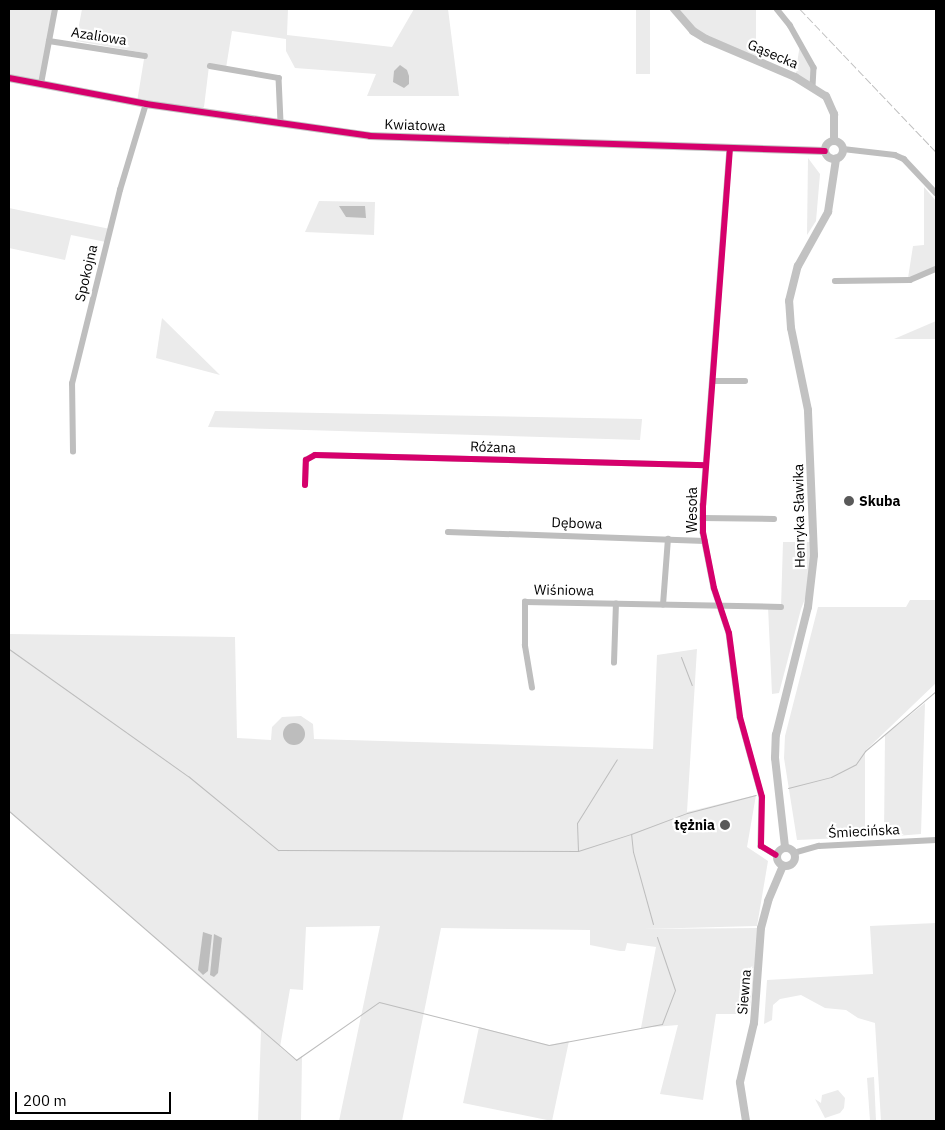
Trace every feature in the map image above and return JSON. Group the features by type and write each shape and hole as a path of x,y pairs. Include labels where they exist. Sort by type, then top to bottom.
{"main road":[{"name":"Gąsecka","path":"674,9 693,31 706,39 813,86 831,105 834,141"},
{"name":"Kwiatowa","path":"9,78 146,104 384,137 825,151"},
{"path":"834,141 843,150 833,159 825,151 827,144 834,141"},
{"name":"Henryka Sławika","path":"785,848 775,758 776,735 808,607 814,555 808,410 791,328 789,301 796,273 830,206 833,159"},
{"path":"785,848 794,853 793,863 782,866 776,855 785,848"},
{"name":"Siewna","path":"746,1121 740,1082 754,1023 764,913 782,866"}],"street":[{"name":"Azaliowa","path":"41,84 55,9"},
{"path":"777,9 790,25 814,68 813,86"},
{"name":"Azaliowa","path":"49,41 145,56"},
{"path":"210,66 279,78 281,122"},
{"name":"Spokojna","path":"73,452 72,384 120,190 146,104"},
{"name":"Wesoła","path":"730,148 702,518 705,541 720,607 729,633 740,718 762,798 761,846 776,855"},
{"path":"843,150 895,155 904,160 936,193"},
{"path":"835,281 910,280 936,269"},
{"path":"713,380 745,381"},
{"name":"Różana","path":"305,485 306,460 315,455 706,465"},
{"path":"702,518 774,519"},
{"name":"Dębowa","path":"448,532 705,541"},
{"path":"663,606 668,539"},
{"name":"Wiśniowa","path":"532,688 525,646 525,602 781,607"},
{"path":"614,663 616,604"},
{"name":"Śmiecińska","path":"794,853 819,846 936,840"}],"shaded area":[{"path":"9,9 55,9 40,84 9,78"},
{"path":"82,9 288,9 287,35 392,47 414,9 448,9 459,96 367,96 376,74 295,68 286,51 286,39 232,31 226,68 209,66 204,107 200,111 137,102 145,53 76,41"},
{"path":"636,9 650,9 650,74 636,74"},
{"path":"674,9 756,9 756,59 706,39"},
{"path":"800,44 814,68 813,86 795,77"},
{"path":"400,65 407,70 409,76 409,84 404,88 393,82 394,71"},
{"path":"808,158 820,174 816,221 807,235"},
{"path":"924,187 936,201 936,267 908,278 913,246 924,245"},
{"path":"319,201 375,202 374,235 305,232"},
{"path":"339,206 365,206 366,218 346,217"},
{"path":"9,208 110,229 106,242 71,235 65,260 9,248"},
{"path":"162,318 220,375 156,358"},
{"path":"936,321 936,339 894,339"},
{"path":"215,411 642,420 640,440 208,427"},
{"path":"783,542 814,542 812,581 801,609 779,693 772,694 768,607 781,607"},
{"path":"910,600 936,600 936,683 865,751 865,837 797,840 784,758 785,736 818,607 906,607"},
{"path":"9,634 235,637 237,738 271,740 272,727 282,717 301,716 313,724 314,739 653,749 657,655 697,649 687,812 756,795 747,847 768,861 757,926 643,929 761,928 749,1014 716,1014 703,1100 660,1094 678,1025 641,1028 656,947 627,943 625,951 620,951 590,945 590,930 441,928 402,1121 339,1121 380,926 306,927 303,990 290,989 280,1047 296,1060 302,1056 301,1121 258,1121 261,1031 9,811"},
{"path":"925,703 921,834 884,837 885,735"},
{"path":"294,723 302,726 305,734 302,742 294,745 286,742 283,734 286,726"},
{"path":"936,923 936,1121 881,1121 875,1023 858,1018 846,1010 825,1008 801,995 780,999 773,1005 772,1020 764,1024 767,980 873,974 870,926"},
{"path":"203,932 212,935 208,971 203,975 198,970"},
{"path":"214,934 222,938 218,973 214,977 210,975"},
{"path":"479,1027 549,1045 569,1041 552,1121 463,1103"},
{"path":"874,1077 876,1121 870,1121 867,1078"},
{"path":"838,1090 845,1098 844,1108 840,1113 825,1118 815,1099 821,1103 822,1095"}],"waterway":[{"path":"9,649 188,776 278,850 578,851 631,834"},
{"path":"681,657 692,685"},
{"path":"788,788 831,777 856,764 865,751 936,691"},
{"path":"578,851 577,823 617,759"},
{"path":"653,924 633,852 631,834 687,813 756,795"},
{"path":"9,811 296,1060 379,1002 549,1045 662,1024 675,990 657,937"}],"railway":[{"path":"800,9 936,152"}],"cycle path":[{"path":"9,78 146,104 370,136 825,151"},
{"path":"730,148 703,505 703,532 714,588 729,633 740,717 762,797 761,846 776,855"},
{"path":"305,485 306,460 315,455 706,465"}],"place":[{"name":"Skuba","path":"849,501"},
{"name":"tężnia","path":"725,825"}]}
